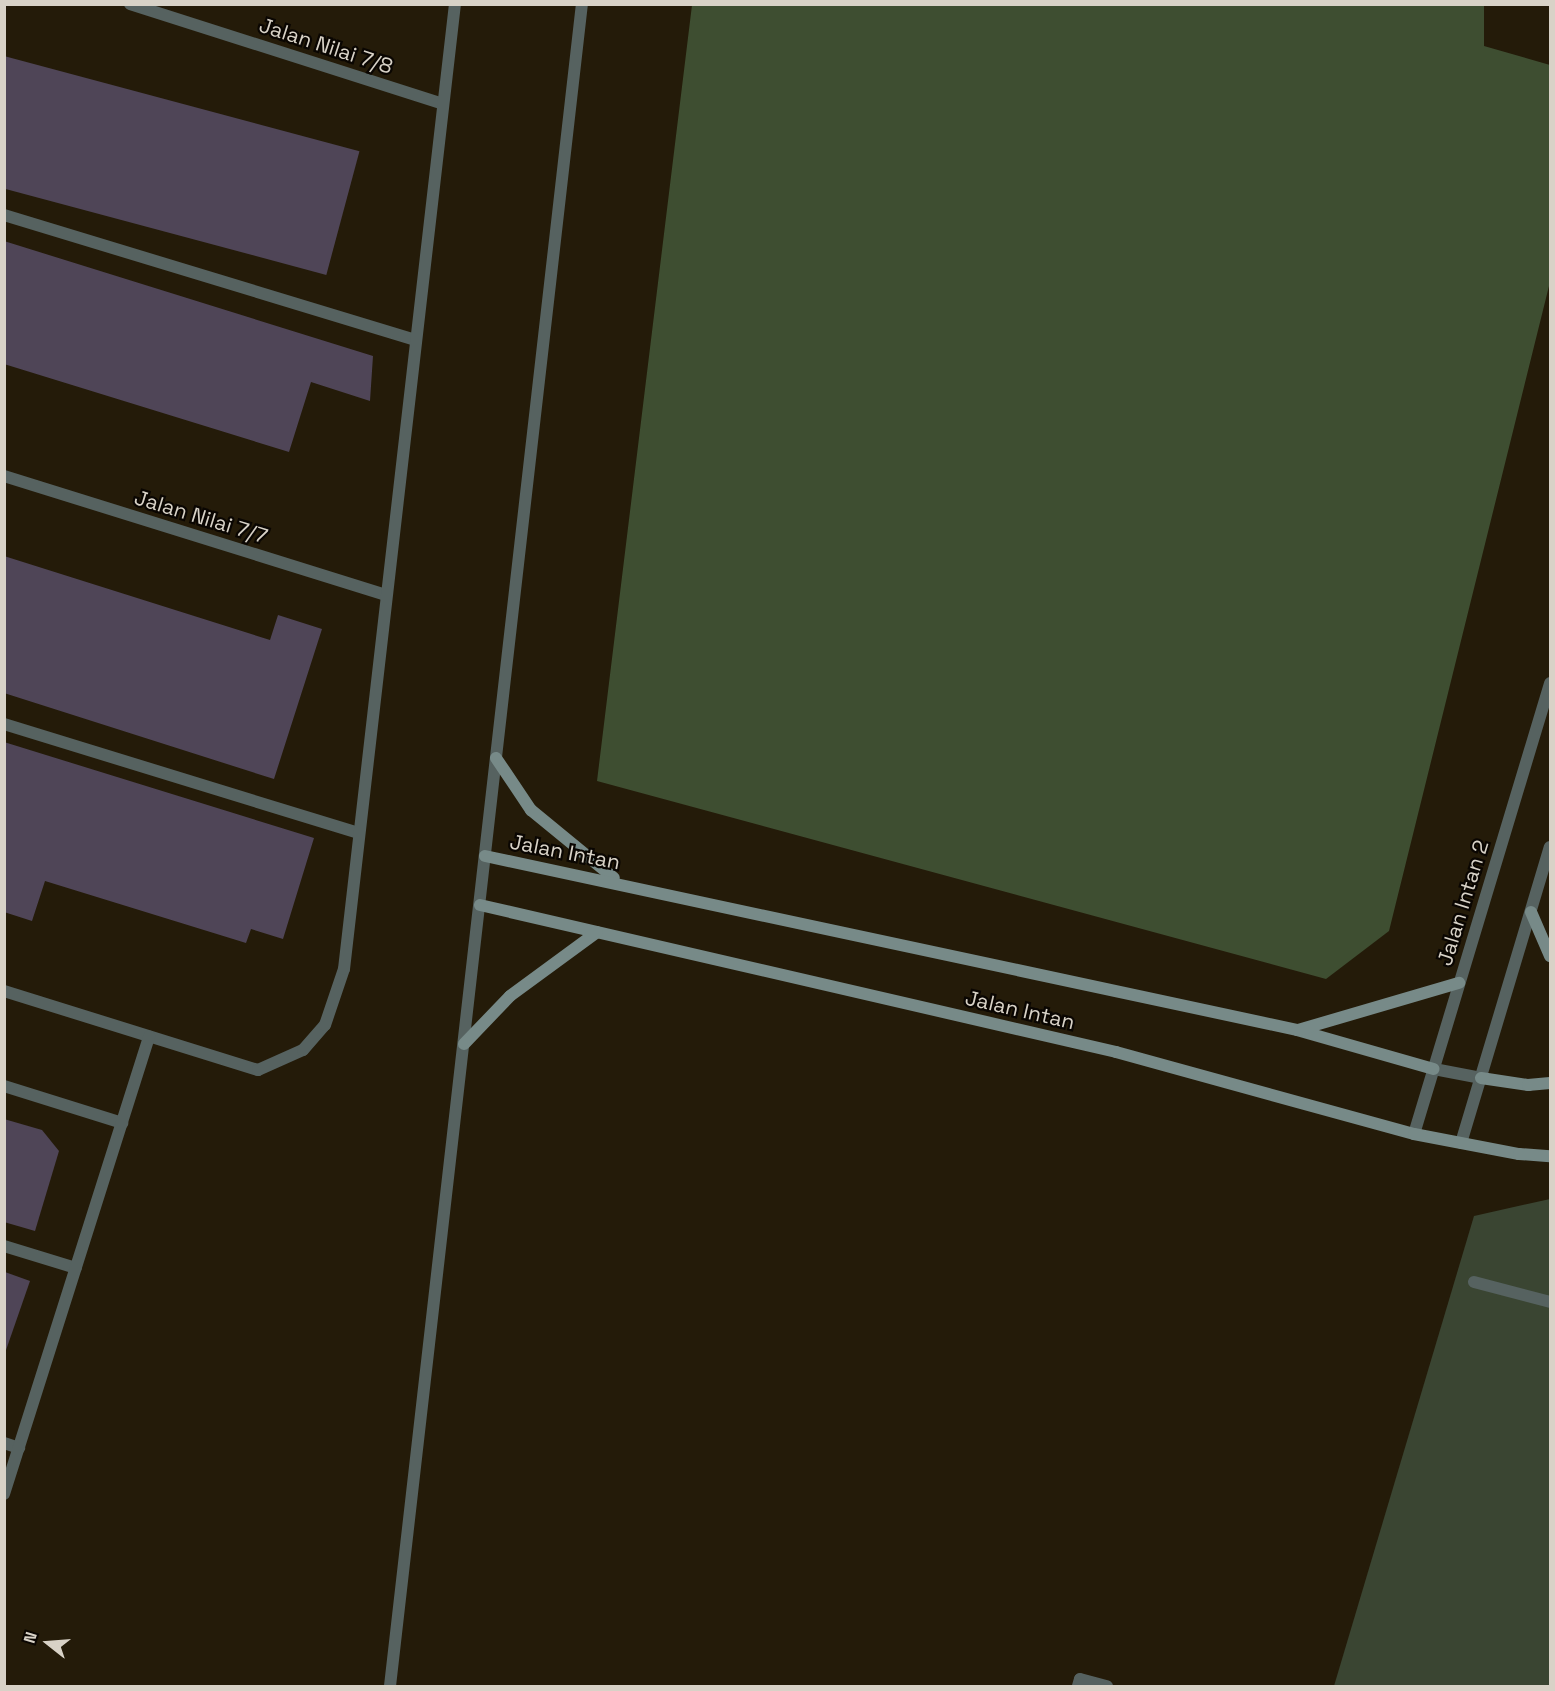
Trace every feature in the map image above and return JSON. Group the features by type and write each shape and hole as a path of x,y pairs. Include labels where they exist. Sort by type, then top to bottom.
{"street":[{"name":"Jalan Nilai 7/8","path":"130,4 441,103"},
{"path":"4,991 258,1070 303,1050 325,1025 344,969 441,103 455,4"},
{"path":"390,1686 582,4"},
{"path":"4,215 415,340"},
{"name":"Jalan Nilai 7/7","path":"4,476 386,595"},
{"name":"Jalan Intan 2","path":"1414,1134 1551,683"},
{"path":"4,724 359,833"},
{"path":"496,759 531,810 620,882"},
{"path":"1461,1143 1551,847"},
{"name":"Jalan Intan","path":"485,856 620,882 1296,1030 1434,1069 1528,1085 1551,1083"},
{"name":"Jalan Intan","path":"480,905 1116,1052 1414,1134 1551,1156"},
{"path":"1531,912 1551,956"},
{"path":"464,1044 510,996 597,932"},
{"path":"1296,1030 1459,984"},
{"path":"4,1494 149,1036"},
{"path":"4,1086 122,1123"},
{"path":"4,1246 76,1268"},
{"path":"1474,1282 1551,1302"},
{"path":"4,1443 19,1448"},
{"path":"1078,1686 1080,1679 1107,1686"}],"green space":[{"path":"692,5 1484,5 1484,46 1550,65 1550,282 1389,931 1326,979 597,781"},
{"path":"1550,1199 1550,1686 1334,1686 1474,1216"}],"building":[{"path":"4,56 359,151 326,275 4,189"},
{"path":"4,241 373,356 370,401 311,382 289,452 4,364"},
{"path":"4,556 270,640 278,615 322,629 274,779 4,693"},
{"path":"4,742 314,838 283,939 251,929 246,943 45,881 32,921 4,912"},
{"path":"4,1119 42,1130 59,1151 35,1231 4,1222"},
{"path":"5,1272 30,1281 5,1353"}]}
